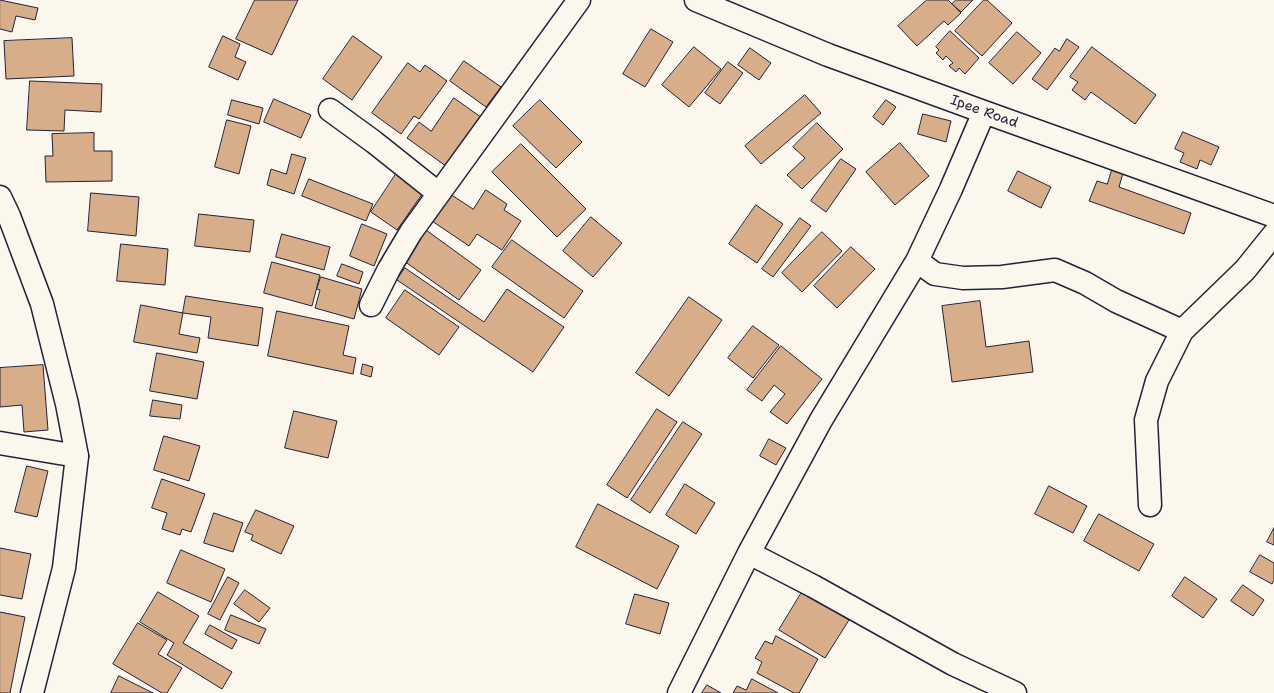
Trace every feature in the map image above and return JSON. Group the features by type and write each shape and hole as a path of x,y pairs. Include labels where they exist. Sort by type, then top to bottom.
{"street":[{"path":"371,305 389,269 411,232 579,0"},
{"name":"Ipee Road","path":"696,0 828,55 1274,216"},
{"path":"330,110 374,142 438,193"},
{"path":"679,693 749,553 821,420 917,261 951,189 984,112"},
{"path":"0,197 9,216 42,304 67,404 77,456 64,568 32,693"},
{"path":"1150,505 1146,420 1157,381 1182,331 1245,270 1274,234"},
{"path":"917,261 935,274 963,278 1002,277 1056,270 1085,283 1116,301 1182,331"},
{"path":"0,443 77,456"},
{"path":"749,553 813,586 954,664 1015,693"}],"building":[{"path":"0,0 38,8 35,20 16,16 12,32 0,29"},
{"path":"255,0 298,0 272,55 236,39"},
{"path":"927,0 948,0 961,13 948,25 944,21 917,46 898,26"},
{"path":"956,0 973,0 961,12 952,4"},
{"path":"984,0 987,0 1012,23 982,56 955,31"},
{"path":"651,29 673,42 645,87 623,74"},
{"path":"950,31 979,58 965,74 959,68 956,72 949,66 953,63 946,56 943,60 936,53 939,50 936,47"},
{"path":"1017,32 1041,53 1013,84 989,63"},
{"path":"223,36 240,44 235,57 246,62 238,80 209,67"},
{"path":"353,36 382,57 352,100 323,79"},
{"path":"72,38 74,76 6,79 4,41"},
{"path":"1067,39 1079,47 1047,90 1032,79 1055,48 1059,51"},
{"path":"694,47 721,69 689,107 662,85"},
{"path":"1092,47 1156,95 1135,124 1091,92 1085,100 1072,90 1078,82 1070,77"},
{"path":"750,48 771,63 759,80 738,65"},
{"path":"464,61 501,87 486,107 450,81"},
{"path":"728,62 743,73 720,104 705,93"},
{"path":"408,63 420,72 425,65 447,81 419,119 414,116 401,134 372,113"},
{"path":"30,81 102,84 101,112 65,110 64,131 27,130"},
{"path":"805,95 821,113 761,164 745,146"},
{"path":"454,98 485,120 450,169 407,138 419,122 431,131"},
{"path":"274,99 311,115 301,138 264,122"},
{"path":"232,100 263,108 259,124 228,115"},
{"path":"540,100 582,142 556,168 513,126"},
{"path":"886,100 896,107 883,125 873,117"},
{"path":"923,114 951,121 946,142 918,134"},
{"path":"227,120 251,126 239,174 215,167"},
{"path":"817,123 843,149 802,189 787,175 805,158 793,147"},
{"path":"1183,132 1219,147 1211,165 1200,160 1197,169 1180,162 1184,153 1175,149"},
{"path":"94,133 94,151 112,151 112,181 46,182 45,156 53,156 52,134"},
{"path":"900,143 929,176 895,205 866,172"},
{"path":"521,144 586,209 557,237 492,172"},
{"path":"292,154 306,158 294,194 267,185 271,169 286,174"},
{"path":"841,159 856,169 826,212 811,201"},
{"path":"1112,170 1123,173 1119,187 1191,213 1184,234 1089,201 1097,181 1107,184"},
{"path":"398,171 425,190 397,230 371,212"},
{"path":"1018,171 1051,187 1041,208 1008,191"},
{"path":"309,179 373,204 366,221 302,196"},
{"path":"486,190 507,204 504,210 521,221 502,250 477,234 469,246 429,219 447,192 473,209"},
{"path":"91,193 139,197 136,236 88,231"},
{"path":"756,205 783,224 757,263 729,244"},
{"path":"199,214 254,220 250,252 195,246"},
{"path":"591,217 622,243 593,277 563,251"},
{"path":"800,218 811,226 773,277 762,269"},
{"path":"362,224 387,234 374,266 350,256"},
{"path":"426,230 481,270 459,300 404,261"},
{"path":"822,232 842,251 802,292 782,273"},
{"path":"282,234 330,247 324,270 276,257"},
{"path":"512,240 583,291 564,318 492,267"},
{"path":"121,244 168,249 165,285 117,281"},
{"path":"851,247 875,269 837,308 814,286"},
{"path":"272,262 320,275 312,306 264,293"},
{"path":"342,264 363,272 359,284 337,276"},
{"path":"405,268 484,322 507,289 564,327 533,372 397,280"},
{"path":"321,277 362,289 354,319 315,308 320,290 317,289"},
{"path":"405,290 459,327 439,355 386,318"},
{"path":"186,296 263,308 258,346 208,338 211,317 183,313"},
{"path":"689,297 722,320 669,396 636,373"},
{"path":"980,301 986,347 1029,341 1033,372 952,382 942,306"},
{"path":"141,305 183,313 179,334 200,338 197,353 134,342"},
{"path":"277,311 349,326 343,355 356,358 353,374 268,356"},
{"path":"753,326 779,345 753,378 728,358"},
{"path":"781,346 822,379 787,424 770,412 785,394 774,385 762,401 747,390"},
{"path":"157,353 204,362 197,399 150,391"},
{"path":"363,364 373,367 371,377 361,374"},
{"path":"43,365 48,430 24,432 22,405 0,407 0,368"},
{"path":"153,400 182,405 180,419 150,416"},
{"path":"657,409 677,422 627,498 607,485"},
{"path":"294,411 337,421 328,458 285,448"},
{"path":"683,422 702,434 650,513 631,500"},
{"path":"164,436 200,446 189,481 154,470"},
{"path":"769,439 786,448 776,465 760,456"},
{"path":"27,466 48,471 37,517 15,512"},
{"path":"162,479 205,494 191,532 182,529 180,535 162,529 167,513 152,508"},
{"path":"685,484 715,503 696,534 666,515"},
{"path":"1049,486 1087,506 1073,533 1035,514"},
{"path":"598,504 679,546 657,589 576,547"},
{"path":"256,510 294,526 281,554 251,540 253,535 245,532"},
{"path":"214,513 243,523 233,552 204,543"},
{"path":"1099,514 1154,544 1139,571 1084,541"},
{"path":"1274,528 1274,545 1267,542"},
{"path":"0,548 31,554 22,599 0,595"},
{"path":"181,550 225,569 211,602 167,583"},
{"path":"1260,555 1274,563 1274,580 1272,584 1250,572"},
{"path":"228,577 239,583 220,620 208,614"},
{"path":"1185,577 1217,599 1203,618 1172,596"},
{"path":"1243,585 1264,600 1253,616 1231,601"},
{"path":"245,590 270,608 259,622 234,604"},
{"path":"158,592 199,616 183,643 232,672 222,689 167,655 174,643 140,622"},
{"path":"802,592 849,620 825,658 779,630"},
{"path":"635,594 669,603 660,634 626,624"},
{"path":"0,612 25,617 10,693 0,693"},
{"path":"231,615 266,629 259,644 225,630"},
{"path":"138,623 167,640 158,654 182,668 167,693 162,693 113,664"},
{"path":"210,625 237,640 232,649 205,634"},
{"path":"776,636 818,659 799,693 794,693 757,673 762,662 755,658 765,641 772,644"},
{"path":"119,676 153,693 111,693"},
{"path":"752,679 778,693 733,693 737,686 746,690"},
{"path":"707,685 721,693 702,693"}]}
